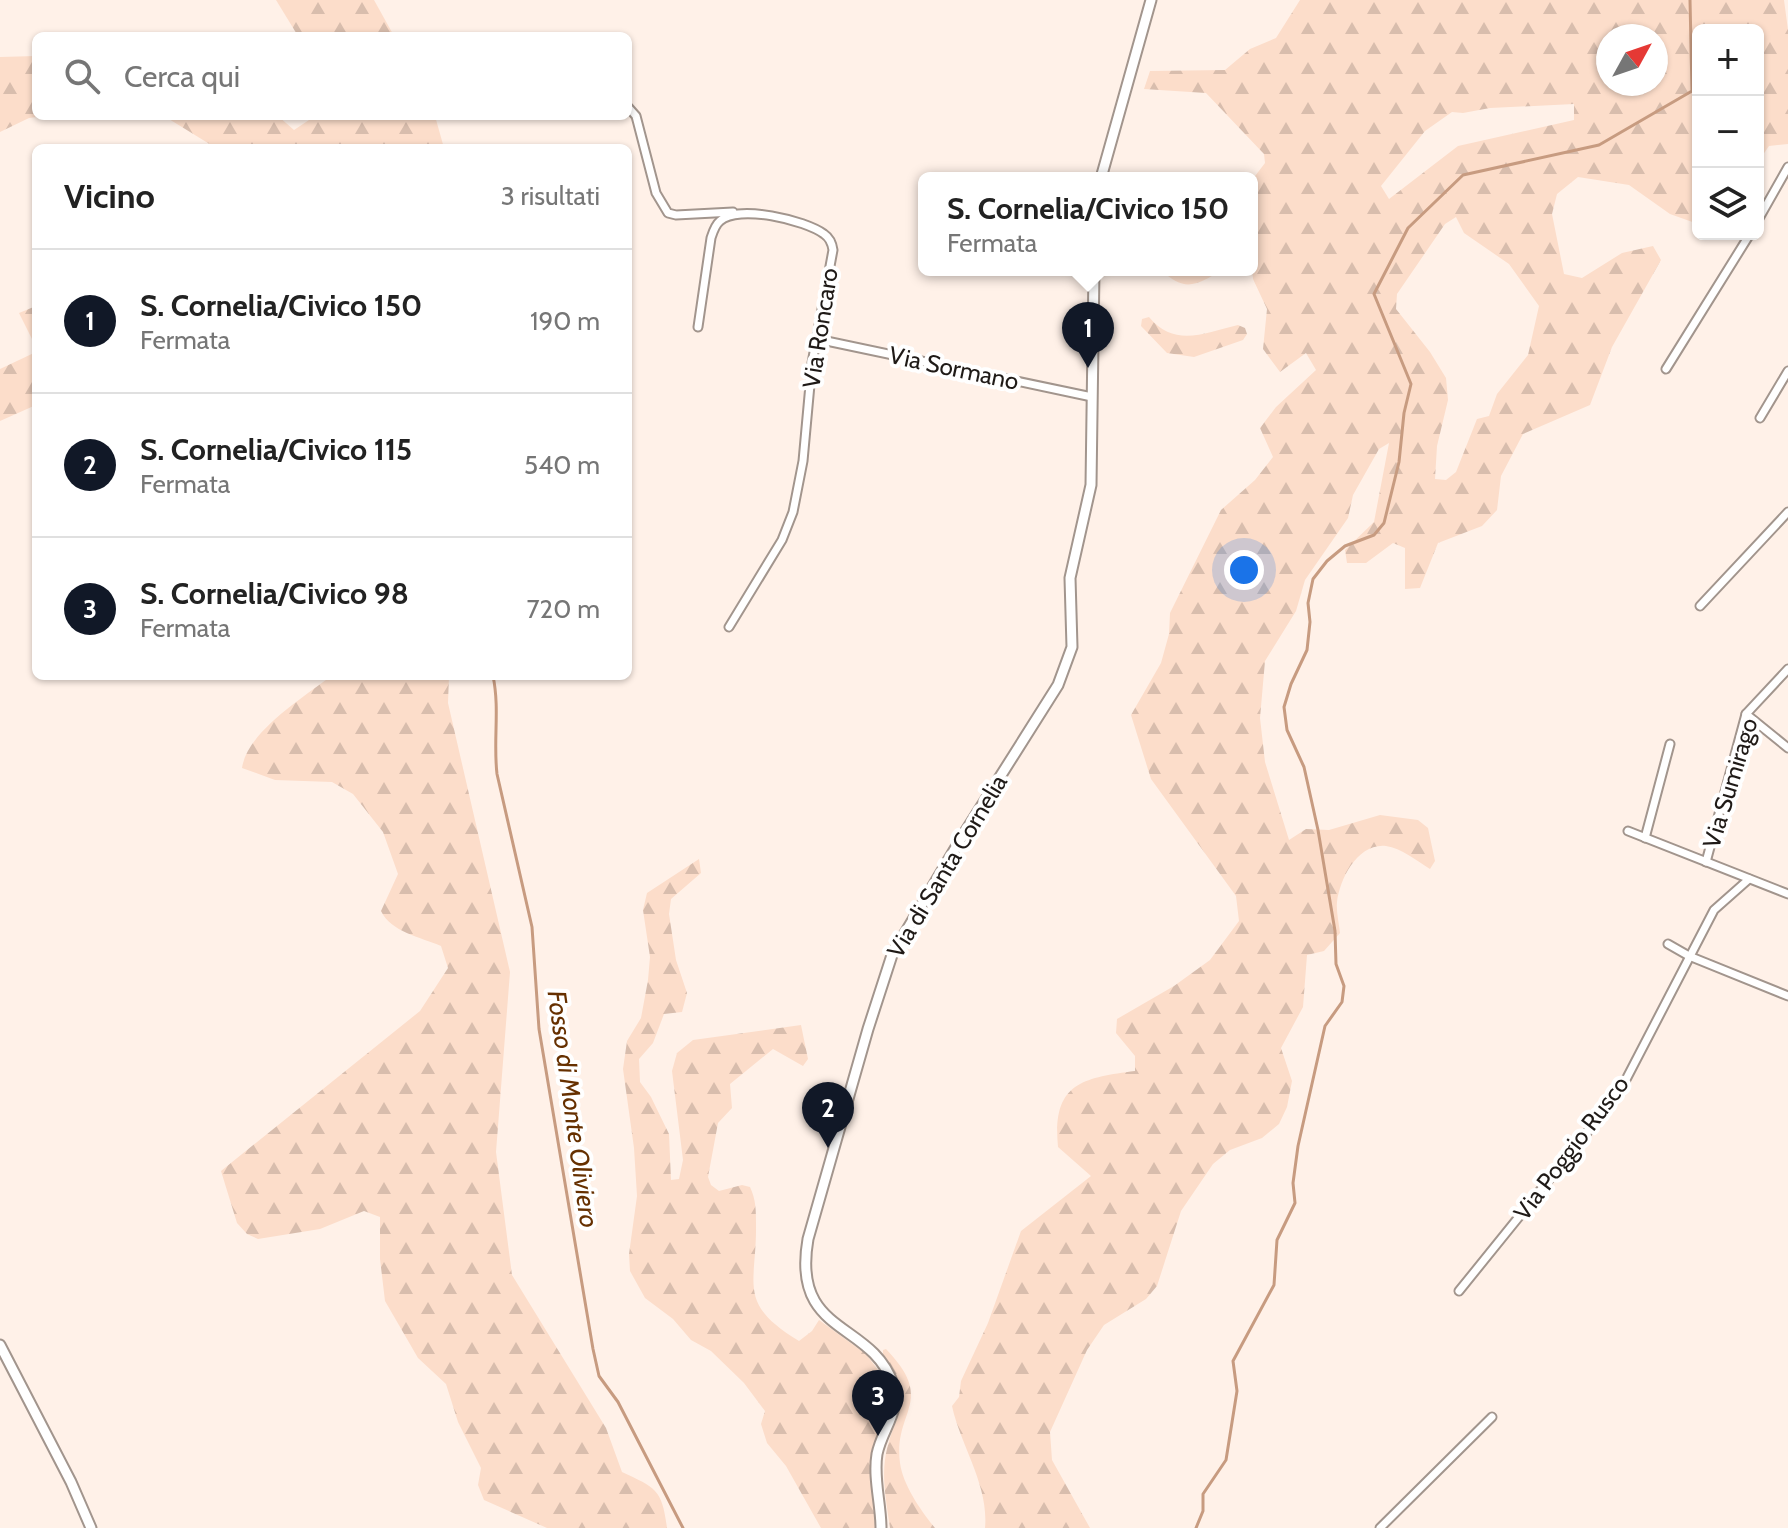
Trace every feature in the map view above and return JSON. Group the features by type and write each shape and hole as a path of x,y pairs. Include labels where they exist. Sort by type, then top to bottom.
{"street":[{"path":"1103,172 1151,0"},
{"path":"632,112 636,116 656,193 668,213 742,213"},
{"path":"1764,209 1788,167"},
{"path":"698,327 714,229 724,218 742,213"},
{"name":"Via Roncaro","path":"729,627 782,540 793,512 803,461 812,363 833,250 822,233 806,226 765,215 742,213"},
{"path":"1666,369 1746,240"},
{"name":"Via di Santa Cornelia","path":"881,1528 877,1459 879,1444 894,1410 893,1384 879,1360 826,1315 811,1294 804,1270 808,1239 892,955 1067,667 1072,637 1070,578 1091,489 1094,276"},
{"name":"Via Sormano","path":"817,339 1092,397"},
{"path":"1760,418 1788,371"},
{"path":"1700,606 1788,512"},
{"name":"Via Sumirago","path":"1706,862 1746,714 1788,669"},
{"path":"1746,714 1788,748"},
{"path":"1645,838 1670,744"},
{"path":"1628,831 1788,894"},
{"name":"Via Poggio Rusco","path":"1459,1291 1619,1093 1714,910 1749,879"},
{"path":"1668,944 1689,956 1788,996"},
{"path":"0,1345 71,1482 91,1528"},
{"path":"1380,1528 1492,1417"}],"green space":[{"path":"276,0 374,0 392,32 296,32"},
{"path":"1300,0 1784,0 1788,30 1788,144 1769,146 1764,153 1764,24 1692,24 1692,222 1670,214 1629,185 1578,177 1557,194 1552,214 1564,274 1582,278 1622,253 1653,246 1661,260 1612,347 1590,405 1523,434 1501,476 1497,510 1482,526 1438,543 1420,588 1405,589 1405,548 1393,543 1366,563 1347,563 1345,550 1374,522 1389,443 1379,449 1353,495 1348,518 1305,580 1296,611 1265,661 1260,718 1265,762 1289,840 1306,829 1329,830 1380,815 1418,820 1428,828 1435,861 1430,869 1403,852 1386,846 1367,850 1352,864 1337,902 1340,933 1324,951 1307,955 1303,1007 1281,1048 1292,1081 1287,1107 1279,1124 1262,1138 1230,1150 1213,1164 1181,1211 1157,1286 1146,1299 1104,1325 1087,1350 1050,1432 1052,1460 1090,1528 985,1528 979,1481 952,1406 959,1397 961,1381 988,1323 1021,1231 1091,1176 1058,1147 1057,1126 1065,1097 1085,1082 1135,1071 1135,1056 1116,1033 1117,1019 1174,986 1210,960 1239,921 1236,896 1151,779 1131,715 1161,663 1169,634 1170,613 1221,510 1255,480 1273,457 1260,428 1276,407 1316,370 1306,353 1280,372 1263,349 1267,309 1253,276 1258,276 1258,172 1265,163 1264,154 1206,93 1144,89 1150,71 1225,70 1250,49 1276,38","holes":["1574,104 1574,120 1458,146 1389,199 1381,186 1425,131 1452,112","1456,217 1464,233 1509,264 1539,306 1528,355 1497,394 1489,416 1477,419 1456,472 1446,480 1435,479 1437,446 1448,400 1446,378 1396,309 1397,294 1445,224"]},
{"path":"32,56 32,118 0,132 0,57"},
{"path":"170,120 283,120 294,130 309,120 436,120 443,144 210,144"},
{"path":"1168,276 1212,276 1191,284"},
{"path":"32,308 32,339 19,313"},
{"path":"1149,317 1159,327 1180,335 1202,334 1238,325 1245,328 1247,334 1243,340 1194,357 1167,353 1141,326 1142,319"},
{"path":"32,354 32,407 0,421 0,369"},
{"path":"326,680 449,680 448,703 510,972 496,1152 512,1275 606,1428 622,1472 650,1486 660,1497 667,1528 547,1528 484,1500 478,1485 481,1468 458,1422 446,1384 418,1358 385,1301 380,1259 380,1217 364,1211 320,1229 258,1239 247,1234 237,1223 221,1171 420,1011 448,968 441,946 399,929 381,911 398,874 383,832 353,794 332,782 275,780 242,768 254,742 292,705"},
{"path":"699,859 701,873 671,899 669,914 676,960 687,993 682,1012 664,1014 653,1043 639,1059 640,1082 669,1134 671,1180 679,1179 683,1160 672,1071 677,1053 693,1040 801,1025 808,1059 803,1066 773,1049 730,1084 732,1108 718,1123 708,1177 711,1185 719,1191 742,1185 750,1187 756,1214 754,1291 766,1315 799,1341 812,1331 819,1320 866,1354 884,1378 890,1399 872,1457 877,1528 821,1528 786,1466 767,1443 761,1424 765,1411 744,1383 711,1351 691,1340 673,1319 645,1298 630,1271 629,1254 637,1196 623,1069 627,1041 641,1018 648,980 650,957 643,910 647,893"},
{"path":"886,1349 901,1367 911,1394 899,1445 902,1471 913,1497 935,1528 890,1528 884,1468 902,1398 900,1386 883,1355"}],"waterway":[{"path":"1196,1528 1203,1511 1203,1494 1226,1460 1237,1391 1233,1361 1274,1285 1277,1240 1295,1203 1293,1183 1298,1146 1325,1026 1342,1002 1344,986 1336,964 1335,931 1318,830 1304,767 1287,730 1284,707 1307,650 1310,622 1308,603 1313,579 1327,561 1345,546 1374,535 1384,523 1399,462 1404,413 1411,384 1374,294 1408,228 1463,175 1599,145 1692,91 1690,0"},
{"name":"Fosso di Monte Oliviero","path":"493,680 497,774 532,927 539,1029 599,1376 618,1402 683,1528"}],"place":[{"name":"S. Cornelia/Civico 150","path":"1088,368"},
{"name":"S. Cornelia/Civico 115","path":"828,1148"},
{"name":"S. Cornelia/Civico 98","path":"878,1436"}]}
